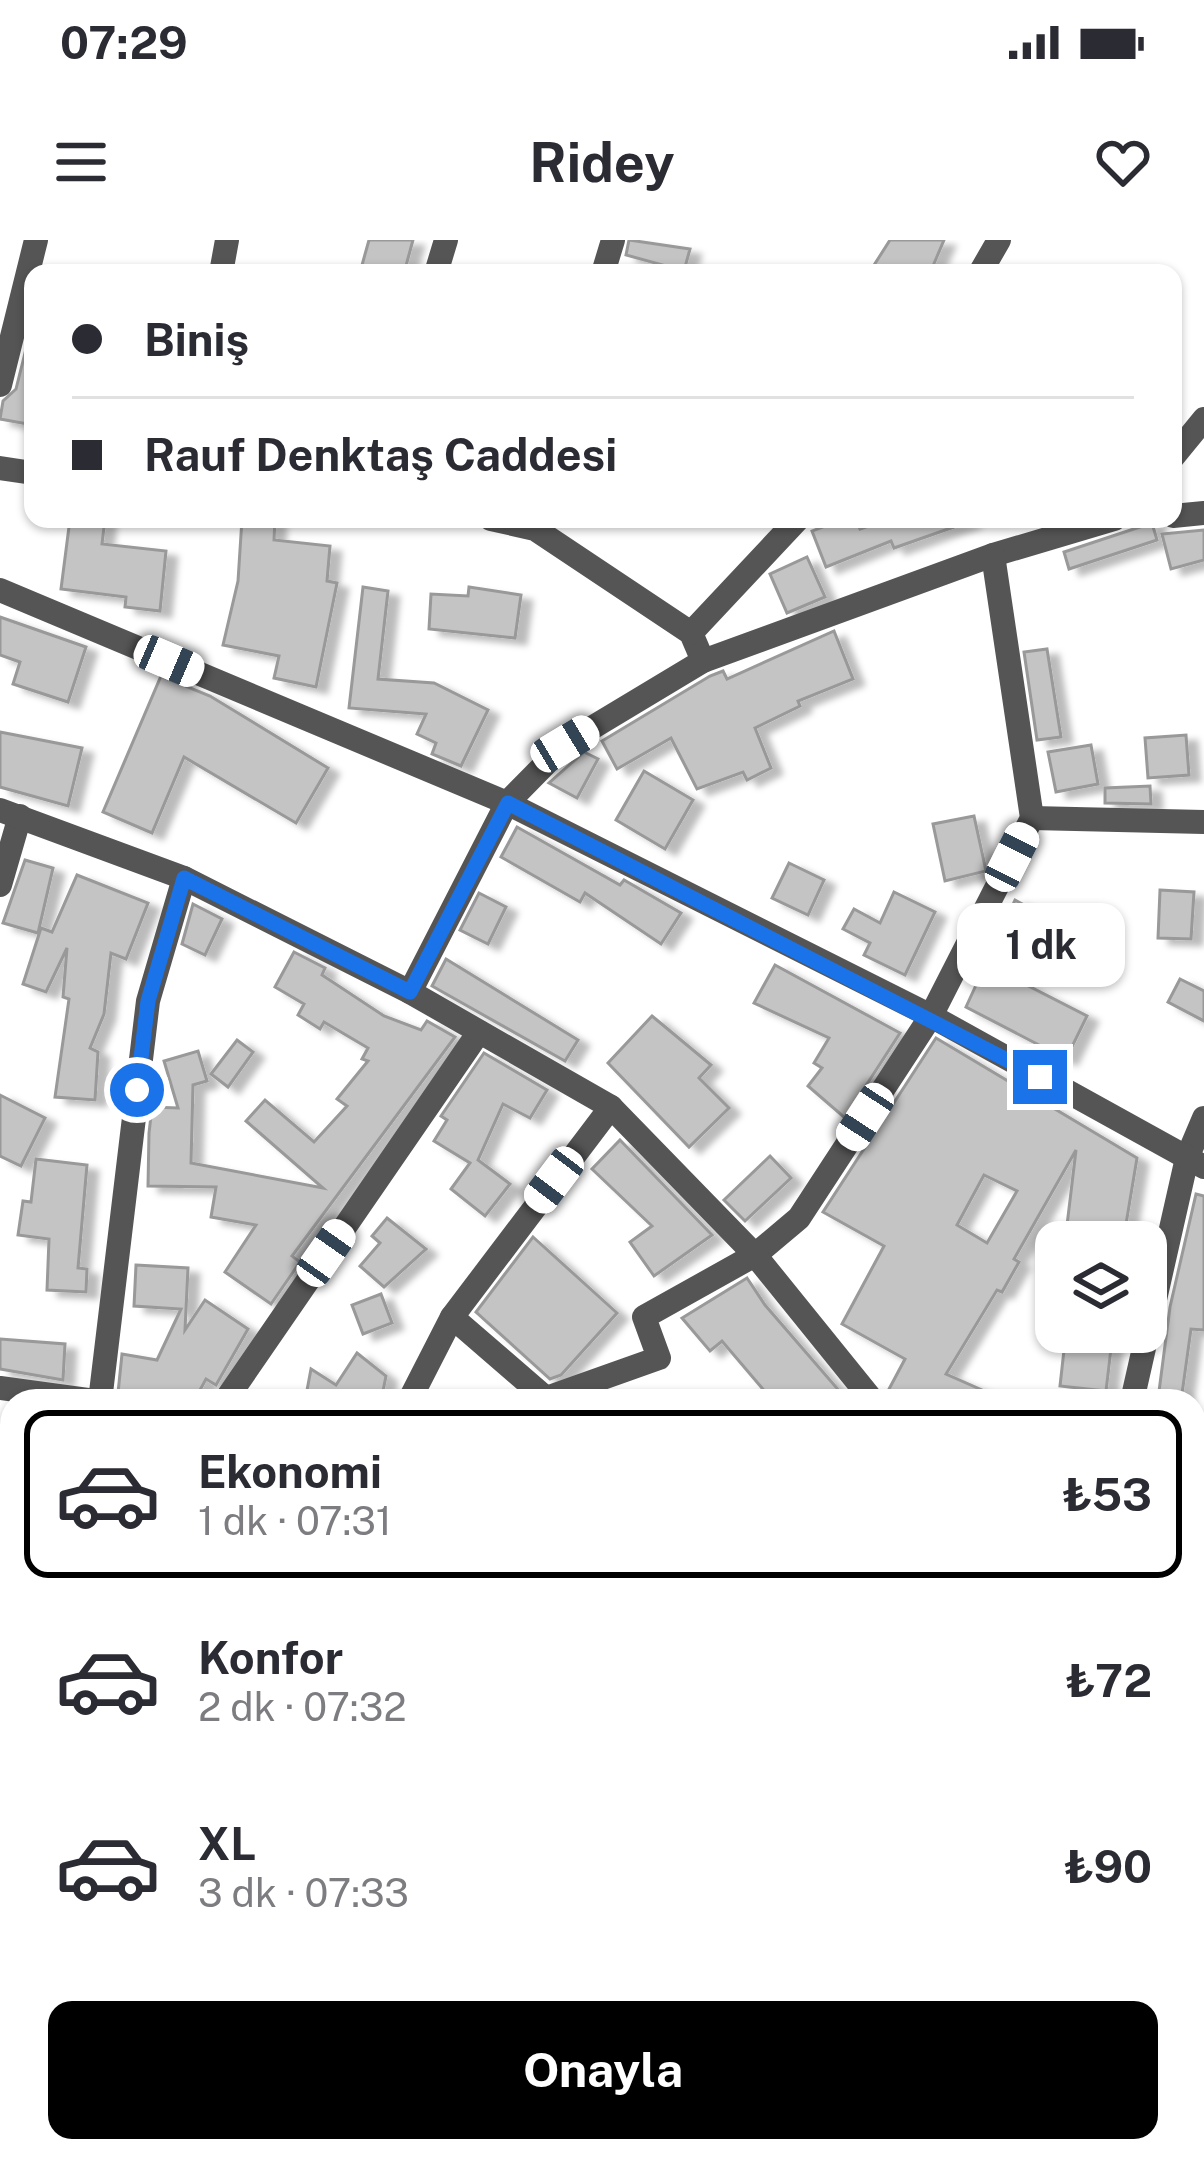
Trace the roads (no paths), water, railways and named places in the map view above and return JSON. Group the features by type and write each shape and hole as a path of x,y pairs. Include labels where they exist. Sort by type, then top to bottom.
{"street":[{"path":"0,385 24,280"},
{"path":"1182,446 1204,419"},
{"path":"542,528 691,633 703,661"},
{"path":"691,633 790,528"},
{"path":"410,992 508,803 565,744 703,661 993,555 1084,528"},
{"path":"594,1389 659,1358 644,1317 754,1255 799,1218 931,1016 1032,818 993,555"},
{"path":"0,590 508,803 931,1016 1195,1163"},
{"path":"0,885 10,813 184,878 410,992 611,1107 754,1255 863,1389"},
{"path":"1032,818 1204,822"},
{"path":"100,1389 148,1001 184,878"},
{"path":"233,1389 479,1032"},
{"path":"416,1389 452,1317 611,1107"},
{"path":"1135,1389 1204,1118"},
{"path":"452,1317 531,1389"}]}
